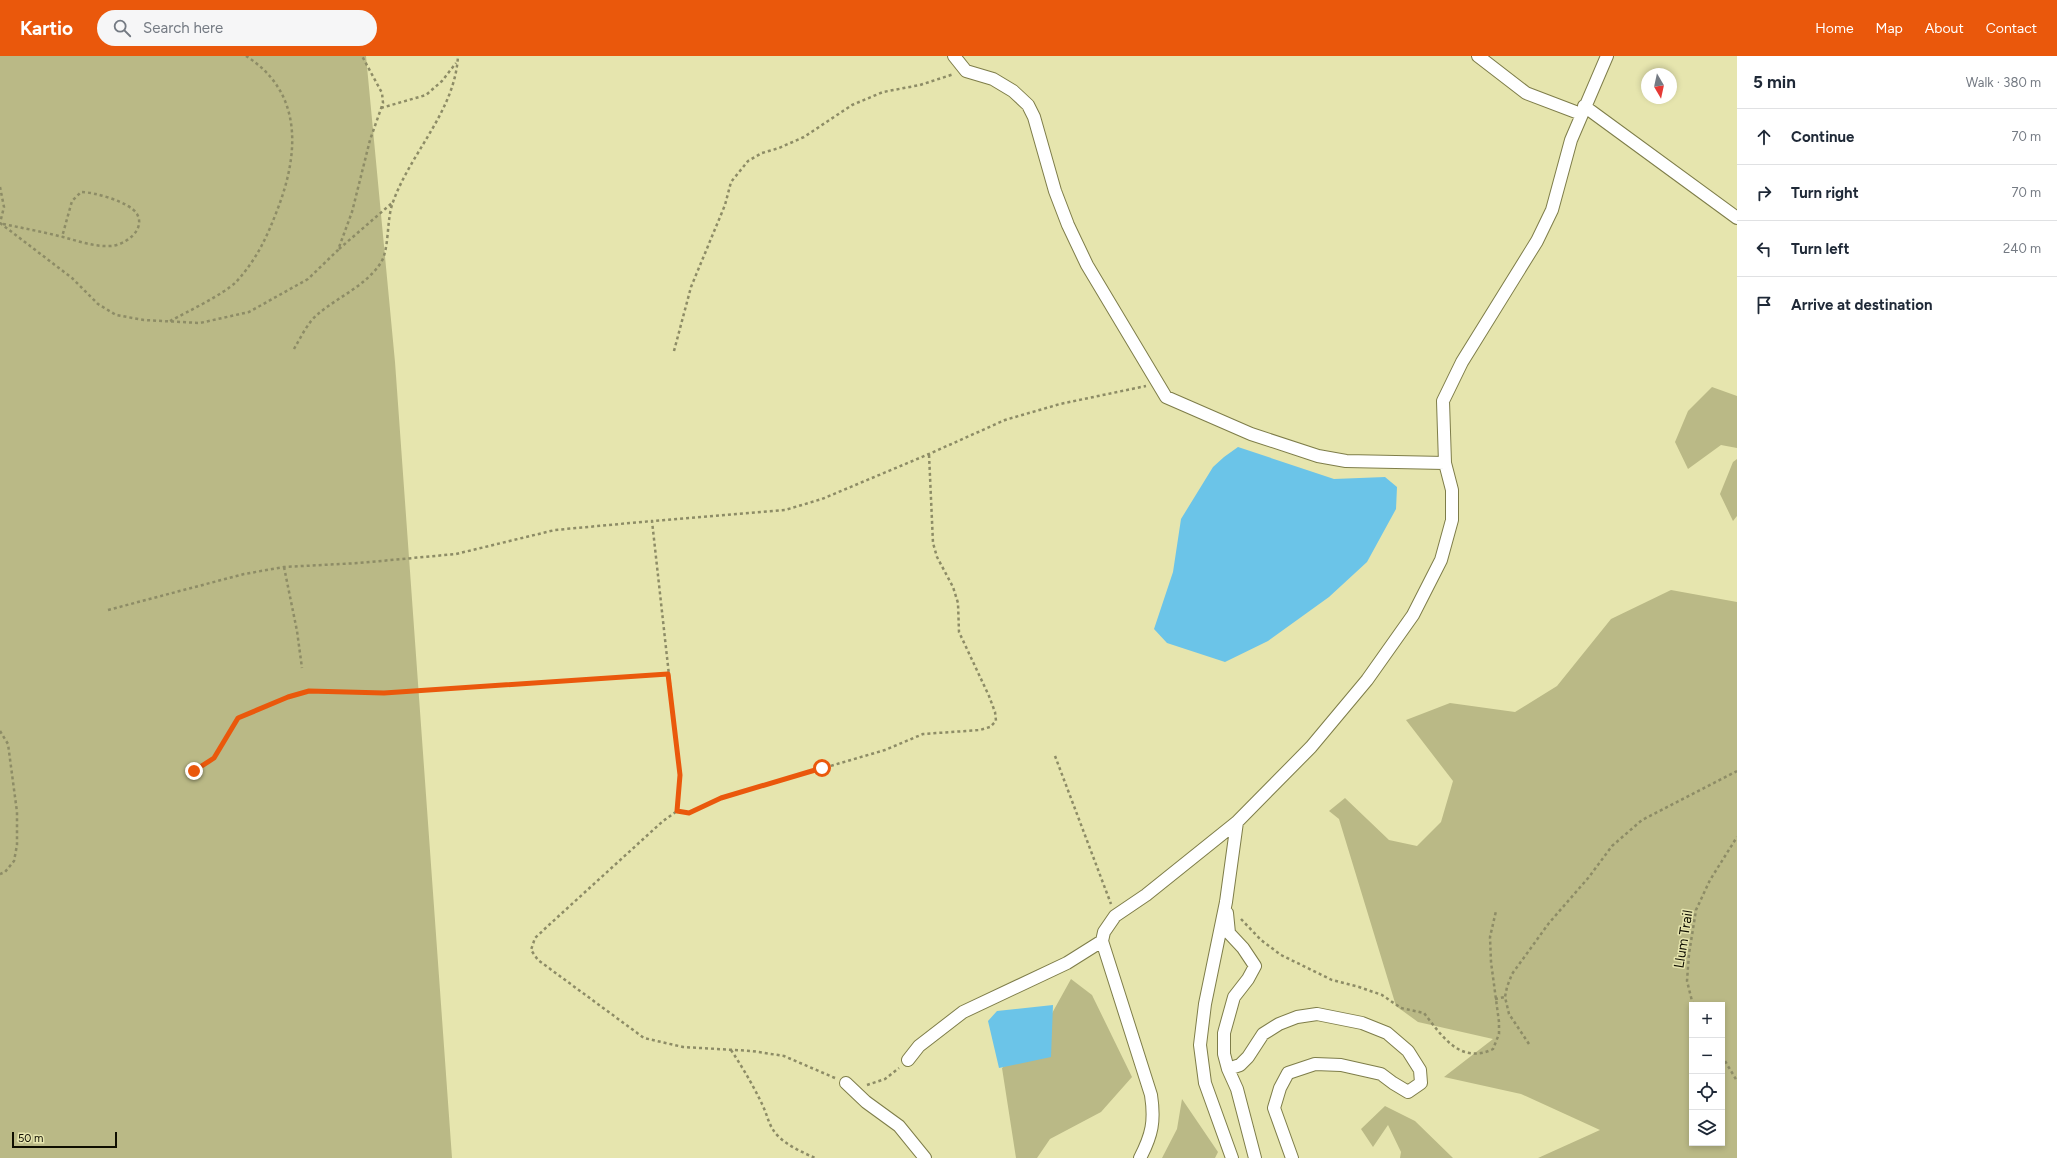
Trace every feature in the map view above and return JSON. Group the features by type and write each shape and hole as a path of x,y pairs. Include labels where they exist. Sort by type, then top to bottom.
{"street":[{"path":"954,56 966,71 993,79 1013,91 1028,105 1034,117 1055,191 1068,225 1087,265 1166,397 1251,434 1318,456 1346,461 1445,463"},
{"path":"1478,56 1526,94 1583,110 1737,218"},
{"path":"1140,1158 1150,1140 1154,1115 1151,1095 1102,941 1104,932 1115,916 1146,895 1237,822 1311,747 1367,680 1413,615 1441,560 1452,520 1452,490 1445,463 1443,401 1462,362 1537,241 1552,210 1571,140 1607,56"},
{"path":"1232,1158 1205,1083 1200,1045 1205,1004 1226,902 1237,822"},
{"path":"1226,902 1229,933 1244,948 1255,966 1248,979 1234,998 1224,1032 1224,1054 1228,1069 1238,1089 1255,1158"},
{"path":"908,1060 919,1046 963,1012 1067,964 1102,941"},
{"path":"1228,1069 1240,1065 1248,1057 1263,1034 1278,1024 1297,1017 1317,1014 1362,1023 1387,1034 1408,1051 1420,1070 1421,1083 1408,1092 1381,1074 1341,1065 1314,1064 1288,1073 1280,1088 1274,1108 1292,1158"},
{"path":"846,1083 866,1102 900,1126 925,1158"}],"path":[{"path":"170,321 234,283 250,265 255,259 273,221 285,188 293,151 286,103 279,88 266,70 246,56"},
{"path":"338,250 352,212 370,140 383,103 382,93 362,56"},
{"path":"294,349 317,315 370,276 381,263 388,237 393,202 412,163 434,126 449,96 458,56"},
{"path":"382,108 426,95 442,81 458,61"},
{"path":"674,351 691,288 725,205 731,182 748,161 762,153 780,148 804,137 852,105 883,92 920,85 966,71"},
{"path":"0,187 4,207 0,223"},
{"path":"0,223 94,245 112,246 124,243 135,233 139,220 136,212 127,207 92,192 81,192 72,201 62,237"},
{"path":"0,223 72,278 98,304 116,315 144,320 200,323 249,312 308,279 338,250 393,202"},
{"path":"108,610 244,574 284,567 359,563 456,554 555,530 785,510 822,499 1005,420 1060,404 1157,384"},
{"path":"677,811 689,813 721,798 885,750 923,734 980,730 990,727 996,721 995,712 989,696 959,632 958,603 937,557 933,543 929,454"},
{"path":"652,521 680,775 677,811 645,837 535,938 531,950 538,960 644,1038 683,1047 731,1050 784,1056 846,1083 865,1086 885,1079 908,1060"},
{"path":"284,567 297,631 302,668"},
{"path":"194,771 214,758 238,718 288,697 309,691 399,692 668,674"},
{"path":"0,731 8,744 17,812 18,845 14,861 5,872 0,874"},
{"path":"1055,756 1115,916"},
{"path":"1529,1044 1508,1014 1505,997 1507,987 1519,964 1549,923 1589,877 1612,846 1642,820 1737,771"},
{"name":"Llum Trail","path":"1692,1002 1687,981 1689,954 1696,910 1710,880 1737,837"},
{"path":"1226,902 1236,916 1245,921 1261,940 1280,955 1332,980 1382,995 1401,1008 1424,1013 1439,1033 1453,1047 1467,1053 1485,1053 1493,1049 1499,1034 1491,962 1490,937 1496,912"},
{"path":"1495,999 1505,997"},
{"path":"731,1050 745,1070 764,1108 768,1123 778,1136 792,1146 815,1158"},
{"path":"1725,1061 1737,1081"}],"shaded area":[{"path":"0,56 366,56 395,362 452,1158 0,1158"},
{"path":"1712,387 1737,396 1737,448 1721,445 1688,469 1675,442 1688,411"},
{"path":"1737,459 1737,516 1733,521 1720,494 1733,462"},
{"path":"1671,590 1737,602 1737,1158 1538,1158 1600,1130 1521,1094 1444,1077 1493,1039 1418,1022 1396,1006 1339,819 1329,811 1345,798 1389,840 1417,846 1441,822 1453,781 1406,720 1450,703 1515,712 1557,686 1611,619"},
{"path":"1071,979 1092,995 1132,1077 1101,1112 1050,1139 1037,1158 1016,1158 1002,1068 1035,1044"},
{"path":"1182,1099 1218,1152 1215,1158 1162,1158 1177,1129"},
{"path":"1385,1106 1415,1121 1453,1158 1400,1158 1401,1152 1388,1125 1373,1147 1361,1129"}],"water":[{"path":"1238,447 1334,479 1385,477 1397,487 1396,509 1367,562 1329,597 1268,641 1225,662 1167,643 1154,629 1173,572 1181,519 1213,467"},
{"path":"1053,1005 1051,1057 999,1068 988,1021 997,1011"}],"route":[{"path":"194,771 214,758 238,718 288,697 309,691 384,693 452,690 668,674 680,775 677,811 689,813 721,798 822,768"}]}
